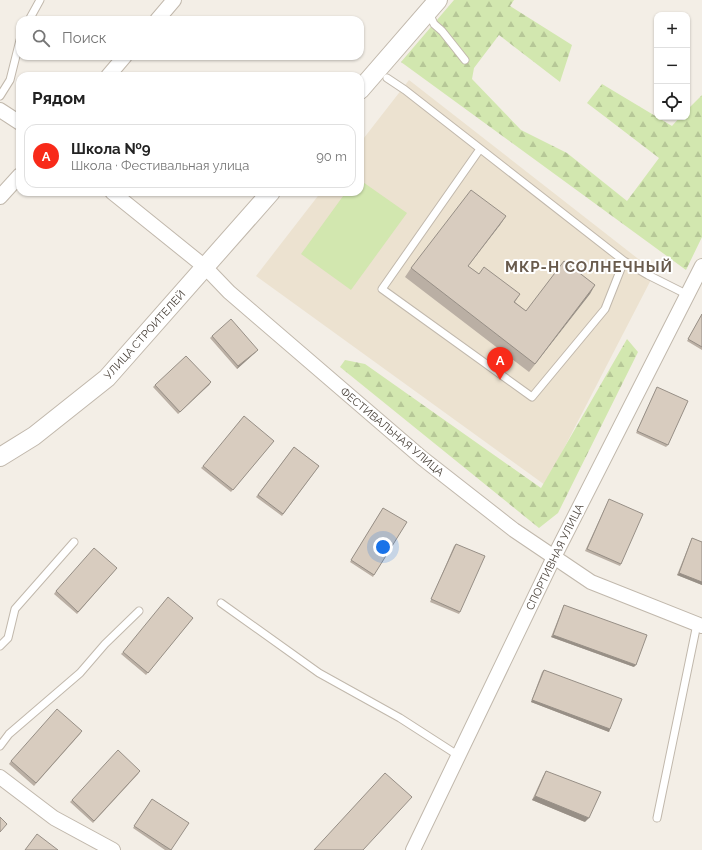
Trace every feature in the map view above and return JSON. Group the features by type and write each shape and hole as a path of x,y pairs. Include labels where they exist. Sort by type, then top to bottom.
{"street":[{"path":"160,16 174,0"},
{"path":"364,85 433,6"},
{"path":"111,72 122,60"},
{"path":"0,110 16,120"},
{"path":"0,197 16,179"},
{"name":"ФЕСТИВАЛЬНАЯ УЛИЦА","path":"117,196 205,267 229,292 422,458 514,530 591,582 699,625"},
{"name":"УЛИЦА СТРОИТЕЛЕЙ","path":"0,457 34,436 107,378 267,196"},
{"name":"СПОРТИВНАЯ УЛИЦА","path":"413,850 554,557 702,266"},
{"path":"0,777 54,818 112,850"}],"lane":[{"path":"31,16 40,0"},
{"path":"433,6 434,24 442,31 465,60"},
{"path":"0,96 10,80 16,56"},
{"path":"387,78 405,90 624,261 648,276 688,295"},
{"path":"480,149 382,289 532,397 605,309 624,261"},
{"path":"0,646 8,638 15,610 74,542"},
{"path":"221,603 319,673 400,718 459,756"},
{"path":"0,746 9,734 80,673 105,644 139,612"},
{"path":"657,818 699,625"}],"shaded area":[{"path":"409,80 655,272 545,485 256,276 318,196 364,196 364,138"}],"green space":[{"path":"454,0 514,0 510,6 572,45 560,82 499,35 474,68 472,79 521,130 567,153 627,201 659,158 587,103 602,84 654,115 654,120 662,120 672,126 677,120 690,120 690,107 702,95 702,237 686,270 401,62"},
{"path":"364,183 407,213 351,290 301,254 343,196 364,196"},
{"path":"627,339 638,352 558,513 539,528 340,367 345,360 365,364 541,488"}],"building":[{"path":"471,190 506,216 468,266 479,274 484,267 520,294 514,302 526,311 564,261 595,285 535,364 411,268"},
{"path":"702,314 702,347 688,339"},
{"path":"231,319 258,350 238,366 212,336"},
{"path":"186,356 211,382 180,412 155,385"},
{"path":"657,387 688,401 668,445 637,431"},
{"path":"244,416 274,441 233,490 203,466"},
{"path":"294,447 319,466 283,514 258,495"},
{"path":"609,499 643,514 621,564 587,549"},
{"path":"383,508 407,522 374,575 351,560"},
{"path":"692,538 702,542 702,582 679,573"},
{"path":"456,544 485,556 460,612 431,599"},
{"path":"94,548 117,568 78,612 56,591"},
{"path":"168,597 193,618 148,673 123,652"},
{"path":"564,605 647,635 636,665 553,635"},
{"path":"544,670 622,699 610,729 532,700"},
{"path":"57,709 82,731 36,783 11,761"},
{"path":"118,750 140,771 94,821 72,800"},
{"path":"546,771 601,792 589,818 535,796"},
{"path":"385,773 412,797 363,850 314,850"},
{"path":"152,799 189,823 171,850 134,826"},
{"path":"0,817 7,824 0,832"},
{"path":"37,834 58,850 25,850"}],"place":[{"name":"Школа №9","path":"500,380"}],"district":[{"name":"МКР-Н СОЛНЕЧНЫЙ","path":"589,267"}]}
